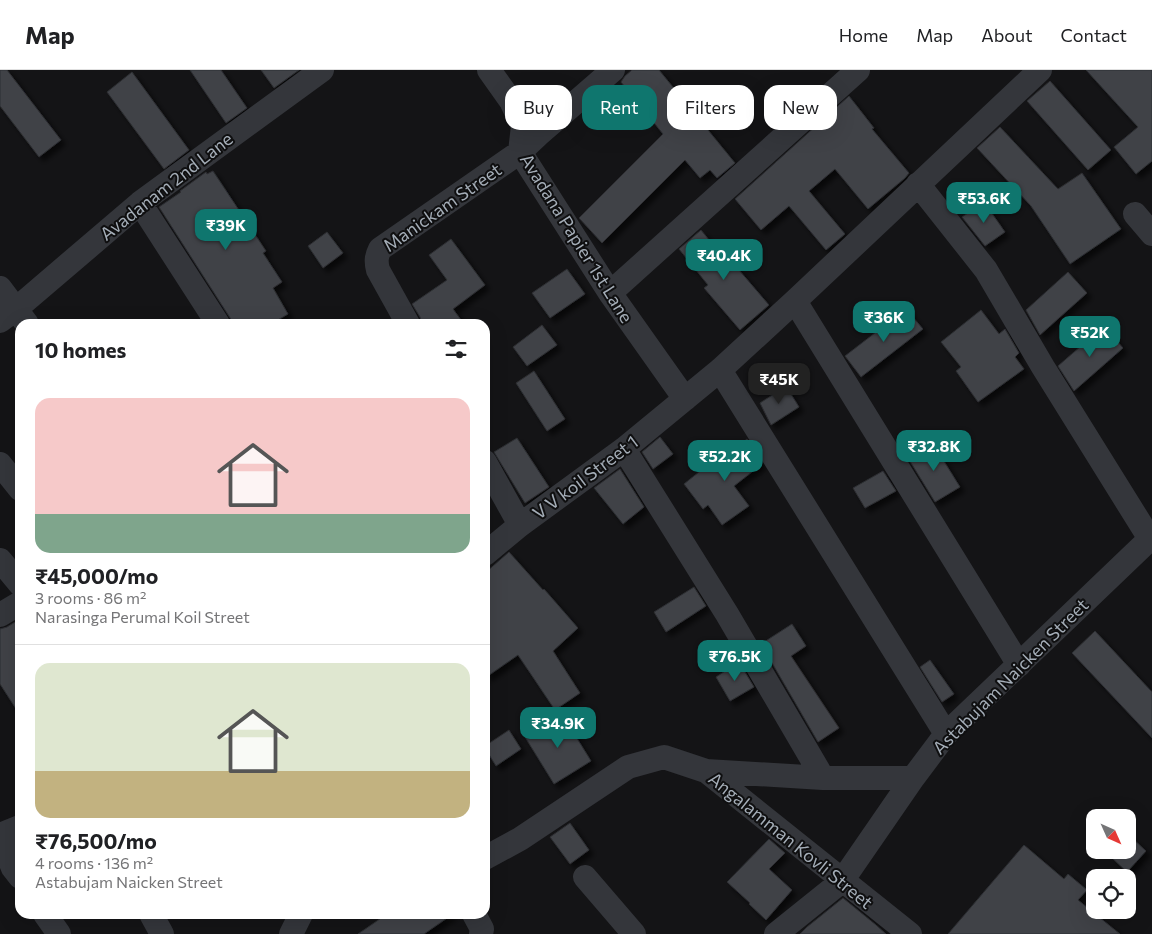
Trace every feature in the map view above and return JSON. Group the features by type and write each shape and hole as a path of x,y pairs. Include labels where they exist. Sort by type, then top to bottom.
{"street":[{"name":"Avadanam 2nd Lane","path":"14,318 140,203 322,70"},
{"name":"Avadana Papier 1st Lane","path":"489,70 511,101 523,126 520,152 610,293 685,399"},
{"name":"Manickam Street","path":"405,319 378,270 376,256 380,249 520,152 538,134 613,70"},
{"path":"610,293 858,70"},
{"name":"V V koil Street 1","path":"490,550 520,525 624,449 720,370 1040,70"},
{"path":"918,184 986,270 1048,375 1151,538"},
{"path":"140,203 215,319"},
{"path":"1135,214 1152,234"},
{"path":"0,288 14,318"},
{"path":"795,301 1019,665"},
{"path":"720,370 946,734"},
{"path":"624,449 727,614 823,778"},
{"path":"0,464 15,483"},
{"path":"490,471 520,525"},
{"name":"Astabujam Naicken Street","path":"776,934 842,880 946,734 1151,538"},
{"path":"0,560 15,578"},
{"path":"0,615 15,606"},
{"name":"Angalamman Kovli Street","path":"490,855 520,839 628,767 664,757 706,771 910,934"},
{"path":"706,771 823,778 913,778"},
{"path":"15,829 0,836 15,871"},
{"path":"585,877 634,934"},
{"path":"48,919 59,934"},
{"path":"154,919 162,934"},
{"path":"291,934 298,919"},
{"path":"477,919 482,929 480,934"}],"building":[{"path":"0,70 7,70 61,140 39,157 0,106"},
{"path":"190,70 221,70 247,108 226,123"},
{"path":"261,70 299,70 274,88"},
{"path":"632,70 659,70 671,85 667,85 667,130 708,130 735,163 717,178 710,170 700,178 685,160 602,243 579,218 663,134 657,127 657,85 623,85 621,82"},
{"path":"1086,70 1152,70 1152,161 1136,174 1114,147 1138,127"},
{"path":"132,72 189,150 164,169 107,92"},
{"path":"1050,81 1111,150 1088,170 1027,101"},
{"path":"849,96 874,128 872,129 909,173 868,209 835,169 809,191 845,234 826,250 789,206 761,230 735,199 811,130 837,130 837,107"},
{"path":"1000,127 1058,189 1082,173 1121,229 1070,264 1031,206 977,148"},
{"path":"213,171 266,251 263,253 282,282 273,288 288,314 280,319 231,319 159,207 206,172 207,174"},
{"path":"984,202 1005,232 985,246 962,217"},
{"path":"701,230 730,266 733,263 769,305 740,330 704,288 708,285 679,249"},
{"path":"327,232 343,253 323,268 308,246"},
{"path":"451,239 485,285 453,309 460,319 421,319 412,304 447,280 429,255"},
{"path":"567,269 585,294 550,318 532,293"},
{"path":"1068,272 1087,293 1040,335 1026,310"},
{"path":"906,309 923,329 861,377 845,356"},
{"path":"981,310 999,334 1005,329 1019,353 1015,357 1024,369 978,402 956,371 961,367 941,342"},
{"path":"542,325 557,345 527,366 513,347"},
{"path":"1104,326 1123,348 1074,391 1058,366"},
{"path":"534,371 565,419 547,431 516,383"},
{"path":"786,386 799,407 771,425 760,403"},
{"path":"660,437 673,454 653,469 642,452"},
{"path":"517,438 549,487 525,503 494,452"},
{"path":"747,439 762,464 734,486 749,506 722,525 708,505 703,509 684,484 714,460 716,463"},
{"path":"932,442 960,487 935,502 908,458"},
{"path":"620,469 644,507 623,524 594,488"},
{"path":"883,471 896,491 865,508 853,488"},
{"path":"509,552 578,628 553,651 580,693 555,710 518,655 490,675 490,569"},
{"path":"694,587 706,606 666,632 654,612"},
{"path":"15,622 15,707 0,684 0,629"},
{"path":"792,624 806,646 791,656 839,728 818,742 761,644"},
{"path":"1095,631 1152,692 1152,738 1072,653"},
{"path":"930,660 954,694 942,702 920,667"},
{"path":"739,662 754,687 730,701 716,677"},
{"path":"562,714 591,761 554,784 525,737"},
{"path":"509,730 521,749 496,766 490,756 490,743"},
{"path":"570,823 589,850 570,864 550,837"},
{"path":"769,839 785,853 769,869 792,890 766,920 727,882"},
{"path":"1136,842 1146,851 1130,869 1124,869 1113,859 1136,859"},
{"path":"1024,845 1064,879 1068,874 1086,889 1078,900 1086,906 1086,919 1101,919 1120,934 948,934"},
{"path":"843,898 886,934 800,934 807,927"},
{"path":"380,919 446,919 424,934 358,934"}]}
